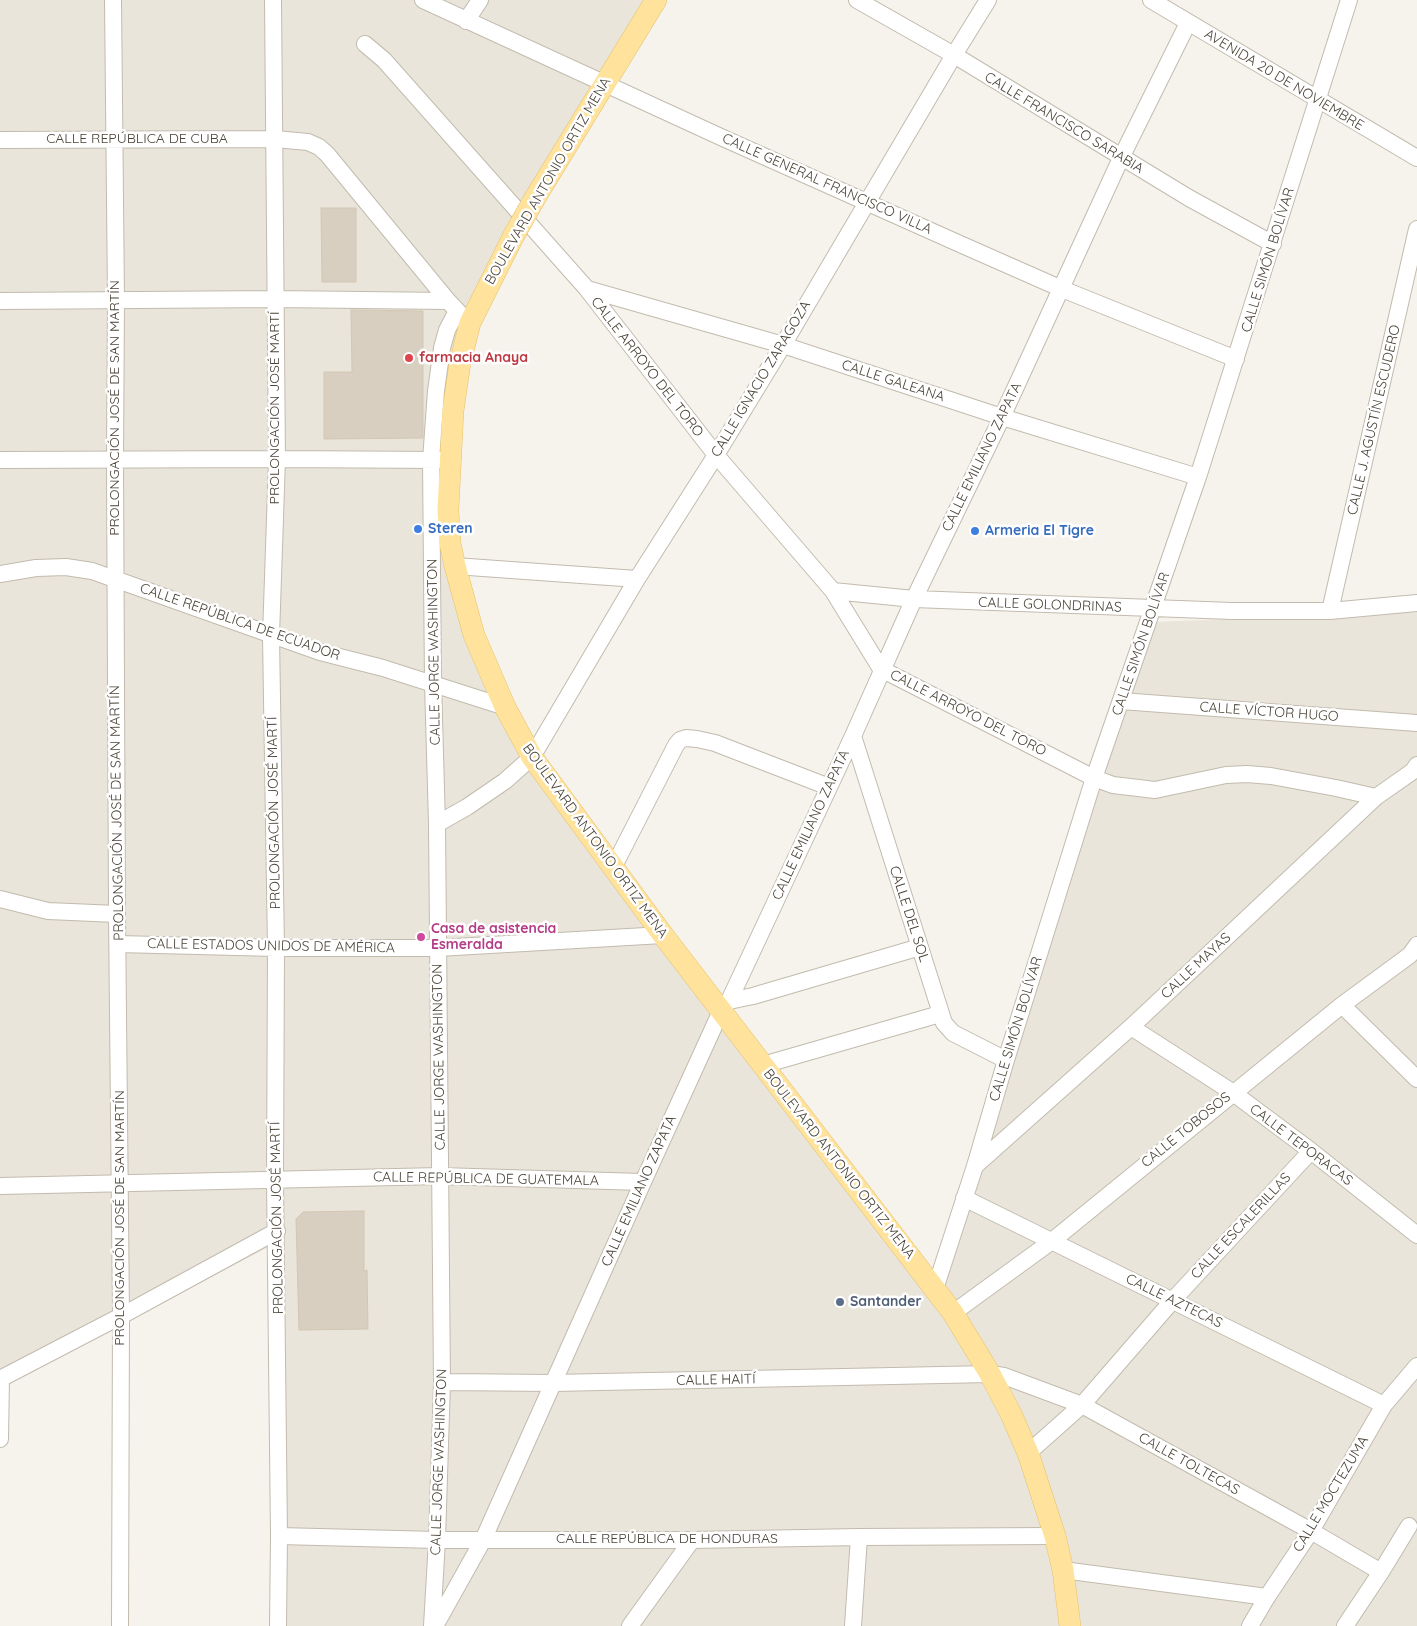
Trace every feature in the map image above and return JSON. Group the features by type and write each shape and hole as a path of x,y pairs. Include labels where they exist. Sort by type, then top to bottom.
{"main road":[{"name":"BOULEVARD ANTONIO ORTIZ MENA","path":"656,0 603,84 514,235 458,312 460,364 453,411 440,460 454,566 474,635 505,707 532,757 663,935 725,1006 763,1065 953,1313 990,1374 1011,1414 1028,1453 1055,1536 1063,1570 1070,1626"}],"street":[{"name":"PROLONGACIÓN JOSÉ DE SAN MARTÍN","path":"113,0 116,299 117,914 121,1316 120,1626"},
{"name":"PROLONGACIÓN JOSÉ MARTÍ","path":"273,0 277,458 272,636 280,1536 278,1626"},
{"name":"CALLE GENERAL FRANCISCO VILLA","path":"423,0 603,84 1062,288 1236,359"},
{"path":"466,21 480,0"},
{"name":"CALLE FRANCISCO SARABIA","path":"857,0 954,56 1189,198 1273,244"},
{"name":"CALLE IGNACIO ZARAGOZA","path":"438,824 505,781 532,757 637,579 783,345 988,0"},
{"name":"AVENIDA 20 DE NOVIEMBRE","path":"1151,0 1417,158"},
{"name":"CALLE SIMÓN BOLÍVAR","path":"935,1289 975,1166 1094,778 1198,477 1349,0"},
{"name":"CALLE EMILIANO ZAPATA","path":"433,1626 483,1540 643,1182 853,736 881,669 1002,417 1121,158 1188,23"},
{"name":"CALLE ARROYO DEL TORO","path":"365,44 384,60 587,288 716,455 834,591 881,669 1094,778 1127,788 1155,790 1226,775 1247,774 1271,776 1376,797"},
{"name":"CALLE REPÚBLICA DE CUBA","path":"0,140 275,138 308,142 319,147 327,154 458,312"},
{"name":"CALLE J. AGUSTÍN ESCUDERO","path":"1330,611 1417,229"},
{"name":"CALLE GALEANA","path":"587,288 783,345 1002,417 1198,477"},
{"path":"0,301 275,299 458,312"},
{"path":"0,460 277,458 440,460"},
{"name":"CALLE JORGE WASHINGTON","path":"433,1626 442,1382 438,824 434,683 440,460"},
{"path":"454,566 637,579"},
{"name":"CALLE REPÚBLICA DE ECUADOR","path":"0,574 36,568 66,567 92,571 320,652 434,683 505,707"},
{"name":"CALLE GOLONDRINAS","path":"834,591 914,599 1232,611 1330,611 1417,603"},
{"name":"CALLE VÍCTOR HUGO","path":"1121,701 1417,723"},
{"name":"CALLE DEL SOL","path":"853,736 944,1023 953,1033 1006,1060"},
{"path":"612,868 680,740 686,738 716,743 829,787"},
{"name":"CALLE MAYAS","path":"975,1166 1131,1027 1376,797 1416,774"},
{"path":"0,899 48,911 117,914"},
{"name":"CALLE ESTADOS UNIDOS DE AMÉRICA","path":"118,944 276,948 438,948 663,935"},
{"path":"725,1006 920,947"},
{"name":"CALLE TOBOSOS","path":"953,1313 1052,1241 1232,1092 1342,1005 1415,953"},
{"path":"1342,1005 1417,1079"},
{"path":"763,1065 940,1014"},
{"name":"CALLE TEPORACAS","path":"1131,1027 1232,1092 1417,1235"},
{"name":"CALLE ESCALERILLAS","path":"1028,1453 1082,1405 1173,1300 1310,1151"},
{"name":"CALLE REPÚBLICA DE GUATEMALA","path":"0,1186 440,1176 643,1182"},
{"name":"CALLE AZTECAS","path":"964,1198 1384,1406"},
{"path":"0,1439 0,1379 277,1231"},
{"name":"CALLE MOCTEZUMA","path":"1250,1626 1310,1531 1384,1406 1417,1366"},
{"name":"CALLE HAITÍ","path":"442,1382 554,1383 990,1374"},
{"name":"CALLE TOLTECAS","path":"990,1374 1022,1382 1082,1405 1381,1572"},
{"path":"1345,1626 1409,1526"},
{"name":"CALLE REPÚBLICA DE HONDURAS","path":"280,1536 437,1540 692,1540 1055,1536"},
{"path":"853,1626 859,1537"},
{"path":"630,1626 692,1540"},
{"path":"1063,1570 1267,1597"}],"shaded area":[{"path":"0,0 664,0 520,235 473,332 461,392 454,538 464,595 534,750 934,1298 1151,622 1417,612 1417,1626 282,1626 278,1242 0,1389"}],"building":[{"path":"321,208 356,208 356,282 322,282"},
{"path":"351,310 423,311 423,438 324,439 324,372 352,372"},
{"path":"364,1211 364,1271 367,1270 368,1329 299,1330 296,1219 303,1212"}],"place":[{"name":"farmacia Anaya","path":"409,358"},
{"name":"Steren","path":"418,529"},
{"name":"Armeria El Tigre","path":"975,531"},
{"name":"Casa de asistencia Esmeralda","path":"421,937"},
{"name":"Santander","path":"840,1302"}]}
